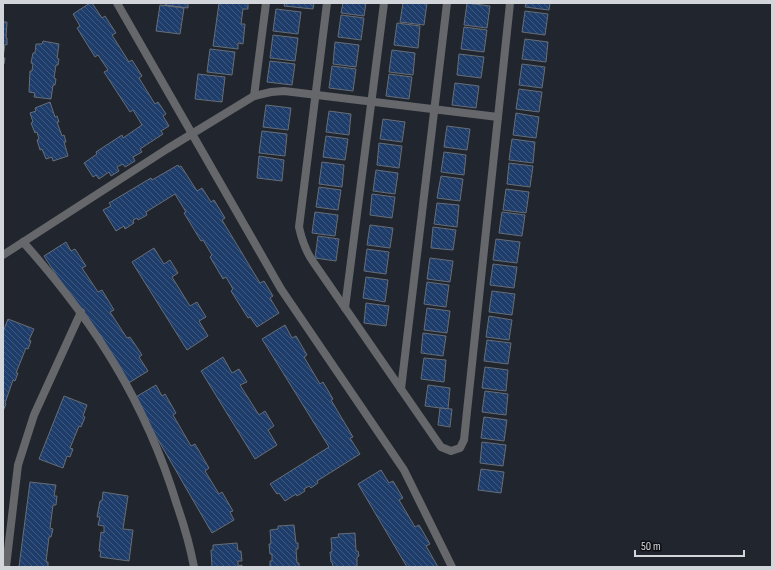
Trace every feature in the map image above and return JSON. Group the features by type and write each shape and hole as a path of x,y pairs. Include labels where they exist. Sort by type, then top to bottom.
{"lane":[{"path":"117,3 281,289 404,470 452,567"},
{"path":"254,96 266,3"},
{"path":"327,3 300,227 301,237 308,255 441,447 450,451 460,448 464,440 510,3"},
{"path":"345,308 384,3"},
{"path":"401,389 447,3"},
{"path":"3,255 191,134 254,96 284,91 498,117"},
{"path":"23,242 47,268 81,312 110,355 128,386 150,431 174,495 194,567"},
{"path":"6,567 18,465 34,415 81,312"}],"building":[{"path":"92,3 102,18 105,16 116,33 112,35 129,62 132,60 142,76 139,78 155,104 158,102 166,114 163,116 169,126 161,131 163,134 140,149 142,152 133,157 135,161 125,167 123,164 117,167 119,171 111,176 109,172 99,179 96,175 93,177 84,163 97,154 96,152 122,135 123,138 142,125 133,110 130,112 104,72 108,70 98,55 95,57 77,28 80,26 73,14"},
{"path":"166,3 188,3 188,8 165,5"},
{"path":"219,3 248,3 248,9 243,9 241,24 245,24 243,44 238,43 238,49 213,46"},
{"path":"285,3 314,3 313,9 284,6"},
{"path":"343,3 366,3 364,16 341,13"},
{"path":"403,3 427,3 424,25 400,22"},
{"path":"467,3 490,6 487,28 464,25"},
{"path":"526,3 550,3 549,10 525,7"},
{"path":"160,5 184,8 180,34 156,31"},
{"path":"276,9 301,12 298,34 273,31"},
{"path":"525,11 548,14 545,35 522,32"},
{"path":"341,15 364,18 361,40 338,37"},
{"path":"3,22 7,22 7,45 5,44 3,58"},
{"path":"397,23 420,26 418,48 394,45"},
{"path":"464,27 487,30 484,52 461,49"},
{"path":"273,35 298,38 295,61 270,58"},
{"path":"525,39 548,42 546,62 522,59"},
{"path":"43,41 59,44 57,58 59,59 58,65 56,65 54,78 56,79 55,85 53,85 51,99 34,97 35,93 29,92 33,53 35,53 36,44 42,44"},
{"path":"335,42 359,45 356,67 333,64"},
{"path":"210,49 235,52 232,75 207,72"},
{"path":"392,50 415,53 413,75 389,72"},
{"path":"459,54 484,57 481,78 457,75"},
{"path":"270,61 295,64 292,85 267,82"},
{"path":"522,64 545,67 542,88 519,85"},
{"path":"332,66 356,69 353,91 329,88"},
{"path":"198,74 225,77 222,102 195,99"},
{"path":"389,74 412,77 409,99 386,96"},
{"path":"455,83 479,86 476,108 452,105"},
{"path":"519,89 542,92 539,112 516,109"},
{"path":"50,102 55,117 57,116 59,122 57,122 62,136 64,135 66,142 64,142 68,156 53,161 52,157 46,159 42,149 40,150 37,140 39,139 37,132 35,133 31,123 33,122 30,113 36,111 35,108"},
{"path":"266,105 291,108 288,130 263,127"},
{"path":"329,111 351,114 349,135 326,132"},
{"path":"516,113 539,117 536,138 513,135"},
{"path":"383,119 405,122 402,142 380,139"},
{"path":"447,126 470,129 467,150 444,147"},
{"path":"262,131 287,134 285,156 259,153"},
{"path":"326,136 348,139 345,160 323,157"},
{"path":"512,139 535,142 533,163 509,160"},
{"path":"379,143 402,146 399,168 377,165"},
{"path":"444,152 466,155 464,175 441,172"},
{"path":"259,156 284,160 282,181 257,178"},
{"path":"322,162 344,165 342,187 319,184"},
{"path":"509,163 533,166 530,187 507,184"},
{"path":"178,165 179,167 181,166 197,191 202,188 211,202 214,200 225,218 222,220 260,283 264,281 273,296 270,298 279,313 257,327 250,317 248,318 231,291 233,289 226,277 223,279 210,257 212,255 203,240 201,241 184,213 186,212 175,194 146,212 147,215 138,220 137,218 133,220 134,223 125,229 124,226 116,231 103,210 111,206 109,203 151,178 152,180"},
{"path":"376,170 398,173 395,194 373,191"},
{"path":"441,176 463,179 460,201 437,198"},
{"path":"319,187 341,190 338,210 316,207"},
{"path":"506,189 529,192 526,213 503,210"},
{"path":"372,194 395,197 392,218 370,215"},
{"path":"437,203 459,205 457,227 434,224"},
{"path":"315,212 338,215 335,236 312,233"},
{"path":"502,212 525,215 522,236 499,233"},
{"path":"370,225 393,228 390,248 367,245"},
{"path":"433,227 456,230 453,250 431,248"},
{"path":"318,236 339,239 336,261 315,258"},
{"path":"496,239 520,242 517,263 493,260"},
{"path":"66,242 71,251 75,249 86,266 82,268 98,292 102,290 114,310 110,312 127,338 130,337 142,355 139,357 148,371 127,384 44,256"},
{"path":"154,248 164,264 170,260 178,273 172,277 190,306 197,302 206,317 199,321 208,336 187,350 132,262"},
{"path":"367,249 389,252 386,274 364,271"},
{"path":"430,258 453,261 450,282 427,279"},
{"path":"493,264 517,267 514,288 490,285"},
{"path":"366,277 388,280 385,302 363,298"},
{"path":"427,282 449,285 446,307 424,304"},
{"path":"492,291 515,294 512,315 489,312"},
{"path":"366,303 389,306 386,326 364,323"},
{"path":"427,308 450,311 447,333 424,330"},
{"path":"489,316 512,320 509,340 486,337"},
{"path":"8,319 34,329 29,340 31,341 28,349 26,348 16,373 18,373 15,381 13,380 3,411 3,332"},
{"path":"285,325 292,338 296,336 307,355 304,357 320,384 323,382 333,399 331,400 353,437 350,438 360,454 317,481 318,483 311,488 309,486 304,489 305,491 297,496 296,494 285,501 279,493 277,494 270,484 329,447 262,339"},
{"path":"423,333 446,336 443,356 421,353"},
{"path":"487,340 511,343 508,364 484,361"},
{"path":"223,357 232,373 239,369 247,382 240,385 259,415 265,411 274,426 268,430 277,445 255,459 201,371"},
{"path":"424,358 446,360 444,382 421,379"},
{"path":"485,367 508,370 506,391 482,388"},
{"path":"156,385 162,396 165,394 176,413 173,415 191,446 195,444 209,468 205,471 219,494 222,492 233,511 230,512 234,520 212,533 134,398"},
{"path":"428,385 450,388 448,409 425,406"},
{"path":"485,391 508,394 506,415 482,412"},
{"path":"64,396 87,405 83,416 85,417 81,427 79,426 70,448 73,449 70,457 67,456 63,468 39,459"},
{"path":"440,408 452,409 450,427 438,425"},
{"path":"484,417 507,420 504,441 481,438"},
{"path":"482,442 506,445 503,466 480,463"},
{"path":"481,469 504,472 501,493 478,490"},
{"path":"381,470 389,483 393,481 403,498 399,500 415,527 419,525 430,544 426,546 438,567 407,567 358,484"},
{"path":"30,482 56,485 54,496 57,496 56,505 53,505 50,528 53,529 51,537 49,537 46,562 48,562 48,567 19,567"},
{"path":"103,492 128,496 123,529 133,530 129,561 100,557 101,551 99,551 101,532 104,533 104,526 98,525 100,517 97,517"},
{"path":"294,525 296,543 298,543 298,549 296,549 297,563 299,563 299,567 270,567 272,554 270,554 269,544 271,544 270,530 278,529 278,526"},
{"path":"355,533 356,551 358,551 359,556 357,557 357,567 333,567 330,552 332,552 331,538 339,537 338,534"},
{"path":"237,543 238,551 241,551 242,561 238,561 238,566 242,565 242,567 212,567 211,550 213,550 213,545"}]}
